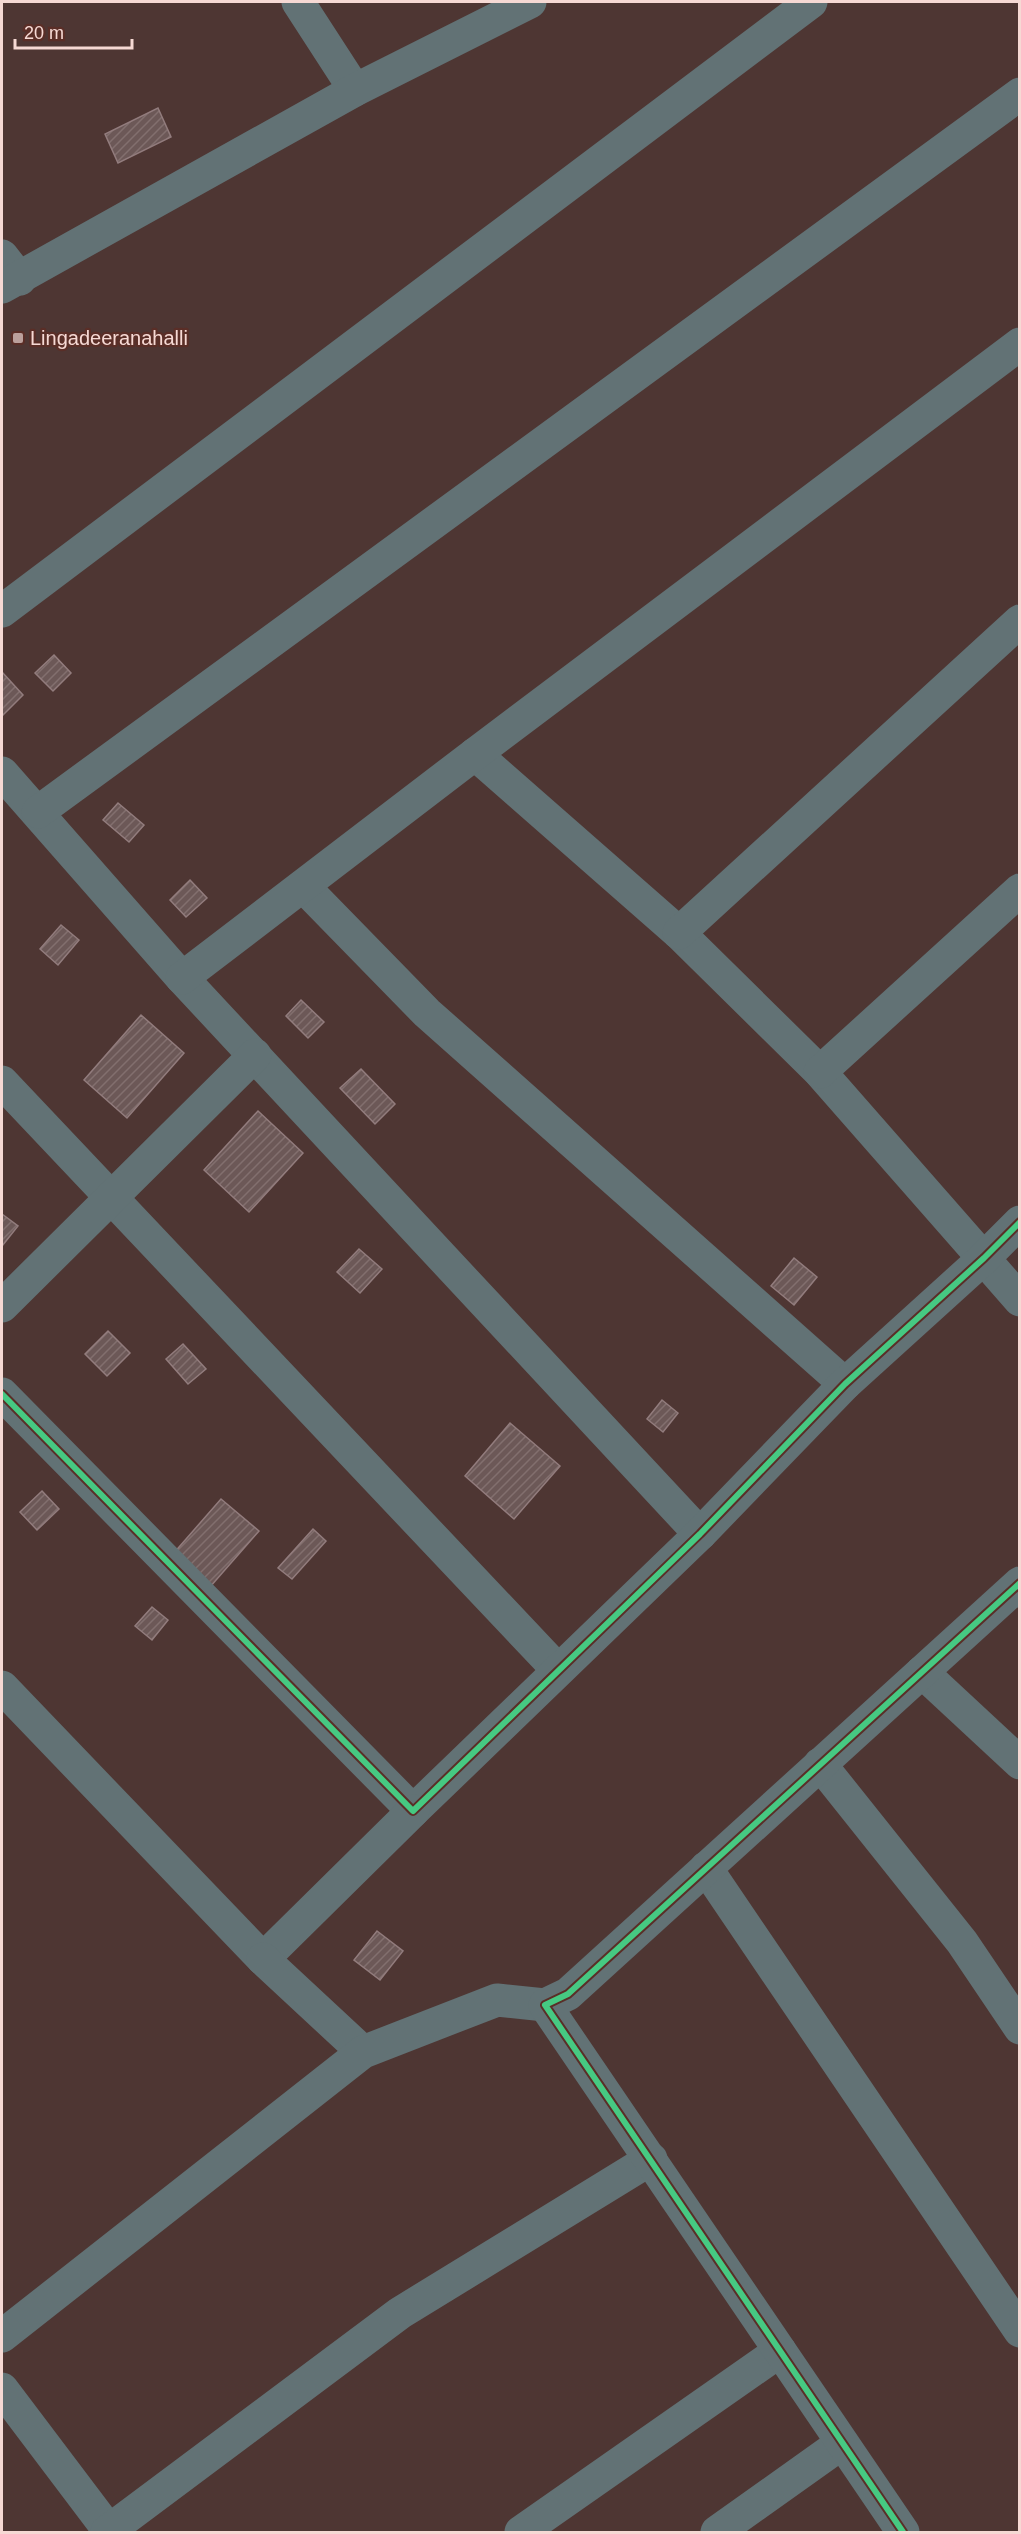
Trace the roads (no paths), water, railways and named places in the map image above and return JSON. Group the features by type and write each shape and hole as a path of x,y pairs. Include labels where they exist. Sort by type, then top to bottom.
{"street":[{"path":"298,2 355,90"},
{"path":"8,274 355,90 530,2"},
{"path":"2,611 811,2"},
{"path":"38,813 1020,94"},
{"path":"182,978 475,753 1020,344"},
{"path":"679,933 1020,621"},
{"path":"475,753 679,933 820,1072 1020,1300"},
{"path":"2,773 182,978 700,1533"},
{"path":"303,886 427,1013 845,1384"},
{"path":"820,1072 1020,890"},
{"path":"2,1306 255,1055"},
{"path":"2,1082 113,1196 558,1670"},
{"path":"263,1959 700,1533 845,1384 984,1258 1020,1222"},
{"path":"2,1394 413,1811"},
{"path":"2,2336 363,2052 497,2000 545,2005 568,1994 1020,1583"},
{"path":"922,1672 1020,1763"},
{"path":"2,1687 263,1959 363,2052"},
{"path":"820,1764 962,1942 1020,2028"},
{"path":"706,1868 1020,2331"},
{"path":"545,2005 903,2532"},
{"path":"2,2389 109,2532 400,2313 651,2159"},
{"path":"521,2532 780,2351"},
{"path":"717,2532 842,2443"}],"place":[{"name":"Lingadeeranahalli","path":"18,338"}]}
